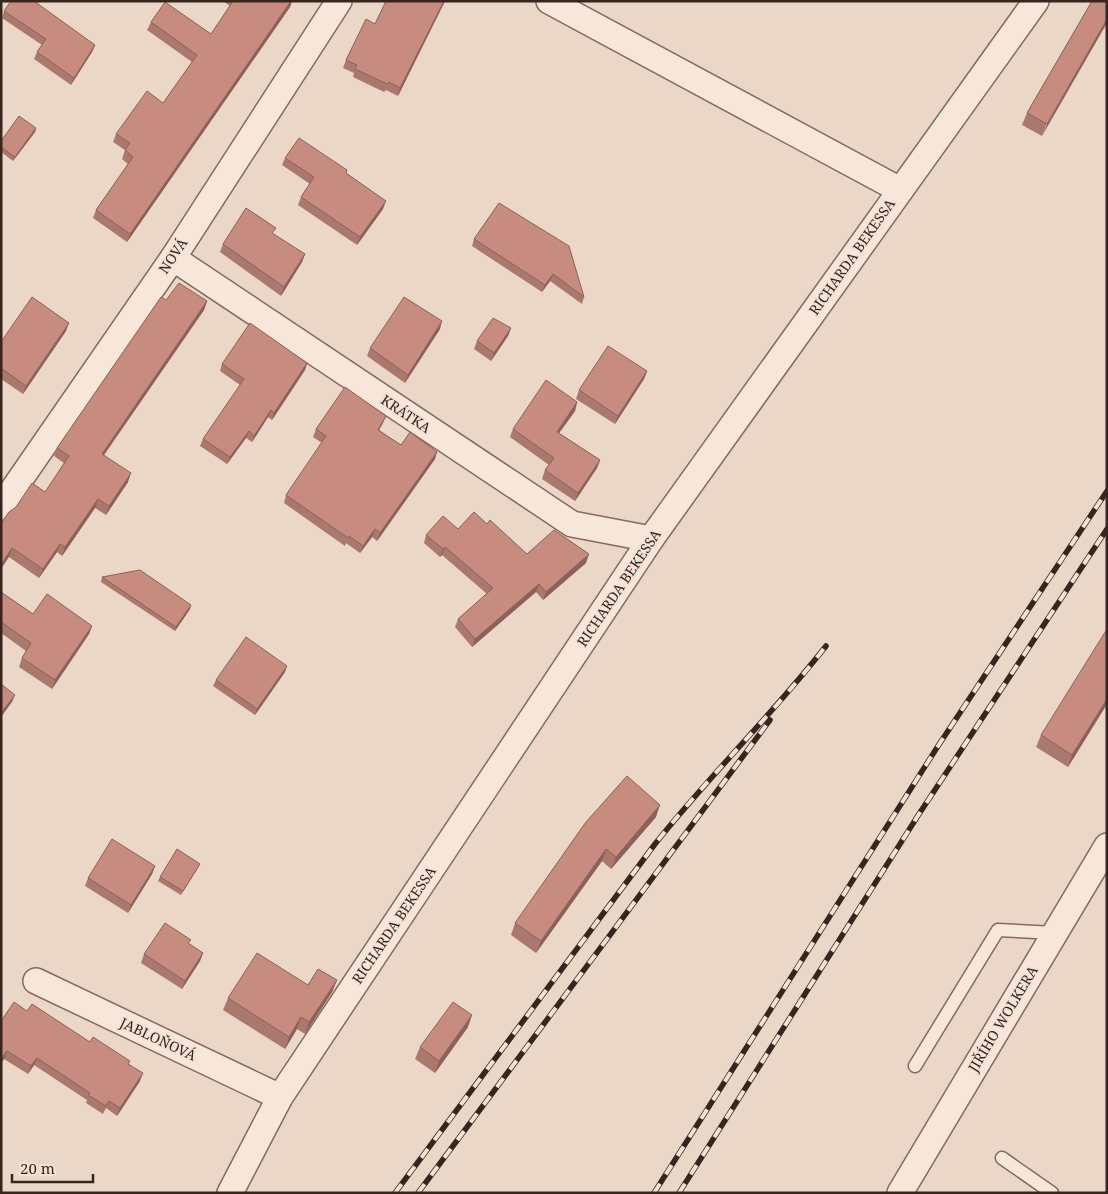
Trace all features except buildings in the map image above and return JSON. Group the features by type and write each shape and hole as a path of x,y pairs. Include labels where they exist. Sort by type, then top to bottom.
{"street":[{"name":"NOVÁ","path":"1,507 172,258 339,1"},
{"path":"549,1 900,190"},
{"name":"RICHARDA BEKESSA","path":"230,1193 280,1096 651,539 1036,1"},
{"name":"KRÁTKA","path":"172,258 572,524 651,539"},
{"name":"JIŘÍHO WOLKERA","path":"900,1193 1107,846"},
{"name":"JABLOŇOVÁ","path":"36,982 280,1096"}],"lane":[{"path":"915,1066 998,930 1055,932"},
{"path":"1002,1158 1052,1193"}],"railway":[{"path":"654,1193 938,746 1107,491"},
{"path":"679,1193 919,814 1107,529"},
{"path":"395,1193 655,844 826,646"},
{"path":"418,1193 770,720"}]}
